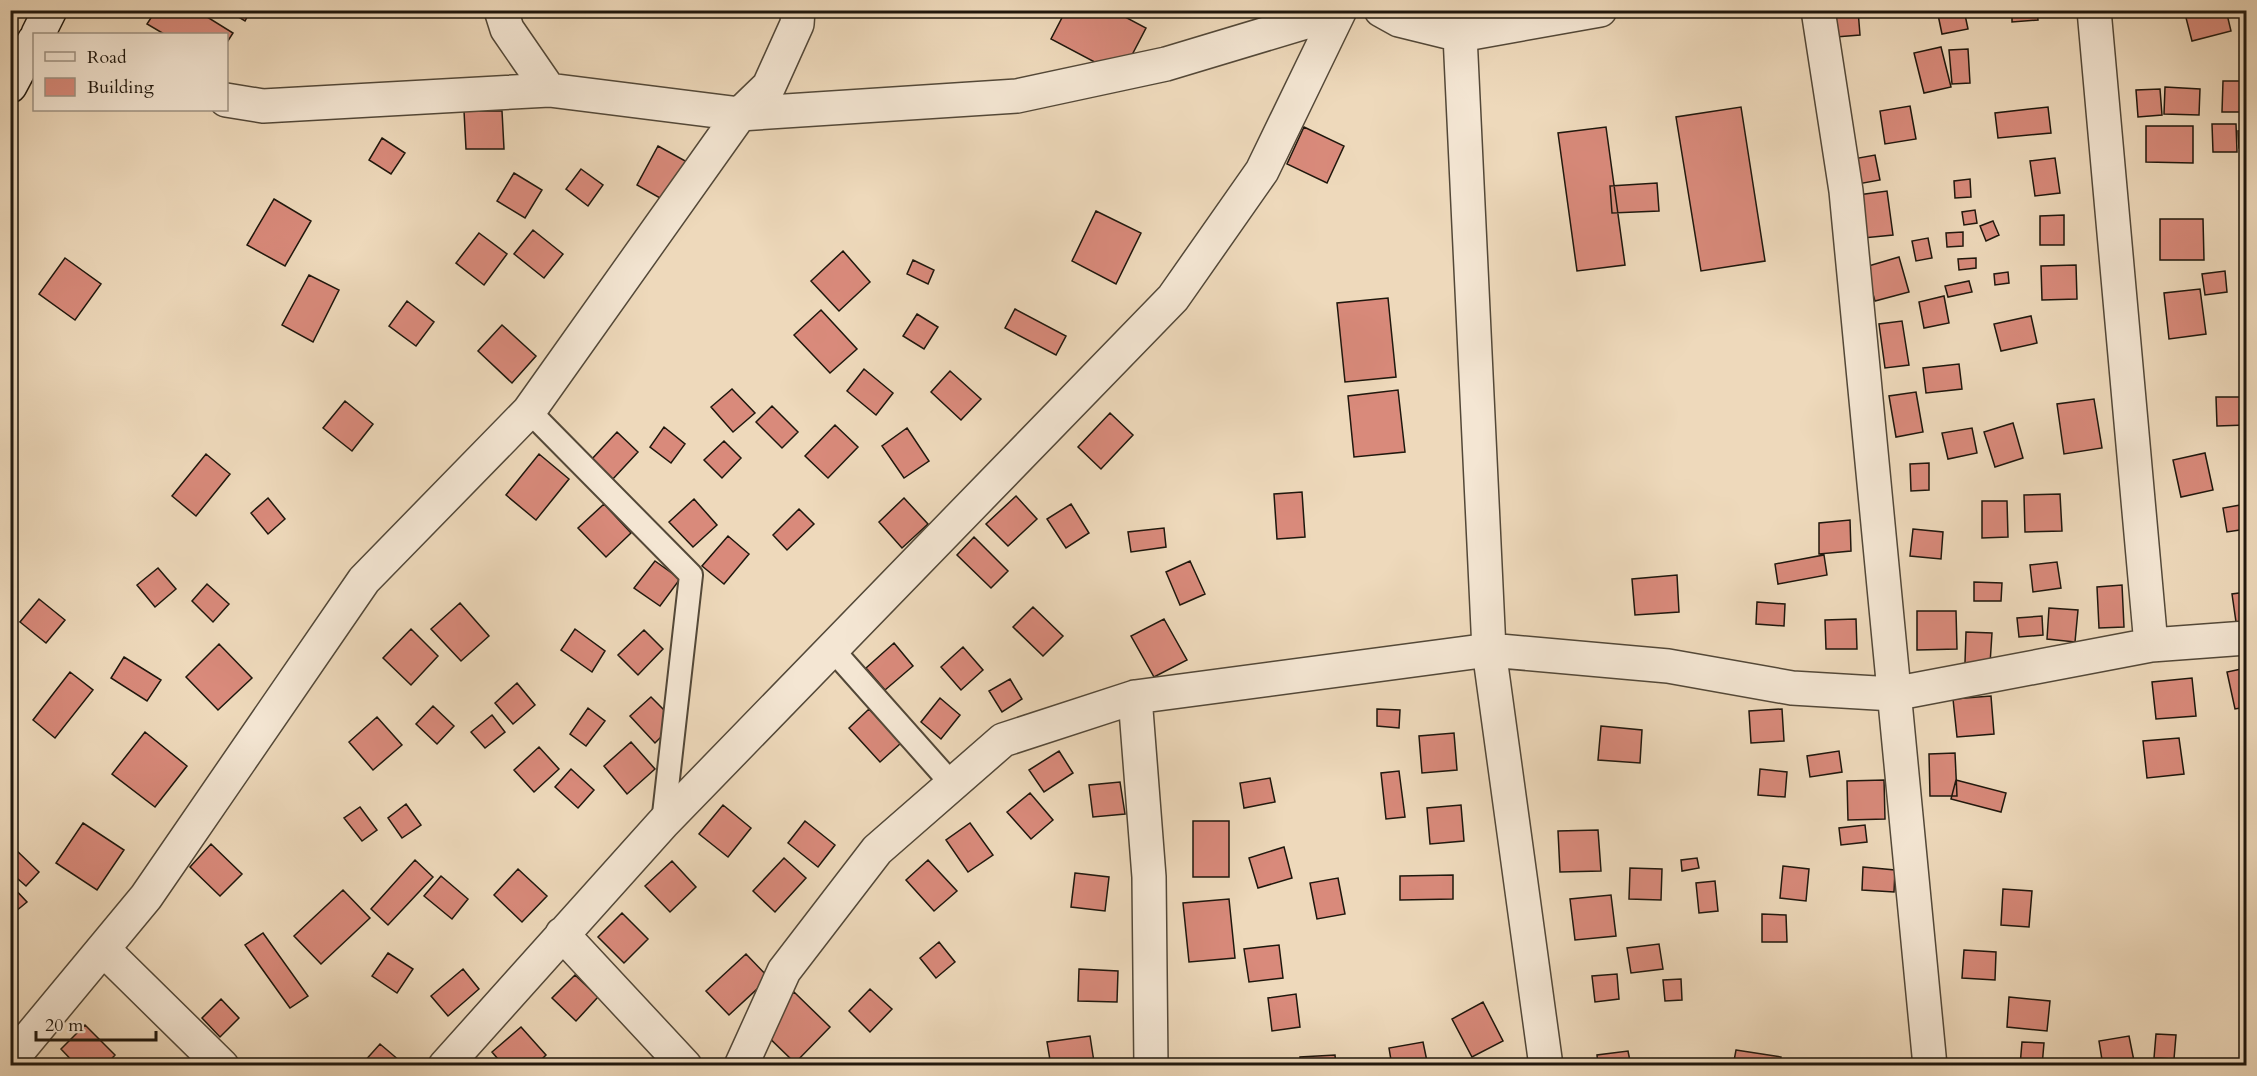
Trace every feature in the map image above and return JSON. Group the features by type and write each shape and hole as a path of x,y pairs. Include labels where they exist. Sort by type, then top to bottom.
{"street":[{"path":"38,33 50,10"},
{"path":"501,10 507,29 549,90"},
{"path":"10,1061 146,897 364,580 529,411 740,114 769,86 797,24 798,10"},
{"path":"1381,10 1399,20 1460,35 1600,10"},
{"path":"1818,10 1846,191 1930,1065"},
{"path":"2094,10 2151,645"},
{"path":"228,100 263,106 549,90 740,114 1017,96 1166,64 1340,11"},
{"path":"446,1065 663,823 1173,298 1262,171 1340,11"},
{"path":"1460,35 1489,650 1546,1065"},
{"path":"10,86 33,44"},
{"path":"741,1065 784,971 877,850 1003,740 1135,697 1489,650 1668,666 1792,688 1893,694 2151,645 2247,638"},
{"path":"1135,697 1149,877 1151,1065"},
{"path":"562,934 685,1065"},
{"path":"103,949 222,1065"}],"lane":[{"path":"529,411 691,575 663,823"},
{"path":"832,649 952,784"}],"building":[{"path":"156,10 196,10 233,33 228,41 228,33 162,33 147,24"},
{"path":"227,10 251,10 245,21"},
{"path":"1066,10 1112,10 1146,28 1121,76 1051,39"},
{"path":"1834,10 1858,10 1860,35 1836,37"},
{"path":"1937,10 1964,10 1968,29 1942,34"},
{"path":"2012,10 2037,10 2038,20 2012,22"},
{"path":"2184,10 2226,10 2231,31 2192,41"},
{"path":"2239,10 2246,10 2246,26 2244,27"},
{"path":"1941,47 1951,87 1924,93 1914,53"},
{"path":"1968,49 1970,83 1952,84 1949,50"},
{"path":"2223,81 2246,81 2246,112 2222,112"},
{"path":"2165,87 2200,89 2199,115 2164,114"},
{"path":"2160,89 2162,115 2138,117 2136,90"},
{"path":"1910,106 1916,139 1885,144 1880,111"},
{"path":"1741,107 1765,261 1701,271 1676,117"},
{"path":"2048,107 2051,133 1998,138 1995,113"},
{"path":"464,111 502,111 504,149 466,149"},
{"path":"2212,124 2236,124 2237,152 2213,152"},
{"path":"2146,126 2193,126 2193,163 2146,162"},
{"path":"1304,127 1344,146 1327,183 1287,164"},
{"path":"1606,127 1625,265 1577,271 1558,133"},
{"path":"2246,130 2246,147 2239,148 2238,131"},
{"path":"382,138 405,153 391,174 369,160"},
{"path":"658,146 689,163 667,202 637,185"},
{"path":"1875,155 1880,180 1858,184 1853,159"},
{"path":"2055,158 2060,193 2035,196 2030,161"},
{"path":"581,169 603,185 588,206 566,189"},
{"path":"514,173 542,190 525,218 497,201"},
{"path":"1970,179 1971,197 1955,198 1954,181"},
{"path":"1657,183 1659,211 1612,213 1610,186"},
{"path":"1887,191 1893,235 1863,238 1858,195"},
{"path":"274,199 311,221 285,266 247,245"},
{"path":"1975,210 1977,223 1964,225 1962,212"},
{"path":"1096,211 1141,233 1116,284 1072,261"},
{"path":"2064,215 2064,245 2040,245 2040,216"},
{"path":"2160,219 2203,219 2204,260 2160,260"},
{"path":"1993,221 1999,235 1986,241 1980,226"},
{"path":"533,230 563,254 544,278 514,254"},
{"path":"1963,232 1963,246 1947,247 1946,233"},
{"path":"479,233 507,254 484,285 456,263"},
{"path":"2240,233 2246,233 2246,279 2240,279"},
{"path":"1928,238 1932,258 1916,261 1912,241"},
{"path":"843,251 870,282 839,311 811,281"},
{"path":"1899,257 1909,292 1875,301 1865,267"},
{"path":"65,258 101,284 75,320 39,294"},
{"path":"1976,258 1976,268 1959,270 1958,259"},
{"path":"913,260 934,270 928,284 907,274"},
{"path":"2076,265 2077,299 2042,300 2041,266"},
{"path":"2225,271 2227,292 2205,295 2202,274"},
{"path":"2008,272 2009,283 1995,285 1994,274"},
{"path":"309,275 339,290 313,342 282,325"},
{"path":"1969,281 1972,292 1948,297 1945,286"},
{"path":"2200,289 2206,334 2169,339 2164,293"},
{"path":"1944,296 1949,323 1924,328 1919,302"},
{"path":"1388,298 1396,377 1345,382 1337,303"},
{"path":"407,301 434,322 416,346 389,326"},
{"path":"1015,309 1066,336 1056,355 1005,328"},
{"path":"821,310 857,349 830,373 794,335"},
{"path":"917,314 938,327 924,349 903,336"},
{"path":"2031,316 2037,343 2001,351 1994,324"},
{"path":"1902,321 1909,365 1885,368 1879,324"},
{"path":"502,325 536,356 512,383 478,351"},
{"path":"1959,364 1962,389 1926,393 1923,368"},
{"path":"864,369 893,393 876,415 847,391"},
{"path":"950,371 981,399 961,420 931,392"},
{"path":"732,389 755,413 733,432 711,407"},
{"path":"1398,390 1405,452 1354,457 1348,396"},
{"path":"1916,392 1923,432 1896,437 1889,396"},
{"path":"2216,397 2246,397 2246,425 2217,426"},
{"path":"2094,399 2102,448 2064,454 2057,404"},
{"path":"345,401 373,424 352,451 323,428"},
{"path":"772,406 798,432 782,448 756,422"},
{"path":"1110,413 1133,435 1101,469 1078,447"},
{"path":"2013,423 2023,458 1995,467 1984,432"},
{"path":"835,425 858,447 828,478 805,456"},
{"path":"664,427 685,444 671,463 650,447"},
{"path":"907,428 929,461 904,478 882,446"},
{"path":"1972,428 1977,453 1948,459 1942,433"},
{"path":"617,432 638,452 612,480 591,460"},
{"path":"724,441 741,458 722,478 704,460"},
{"path":"2205,453 2213,490 2181,497 2173,460"},
{"path":"206,454 230,474 196,516 172,496"},
{"path":"539,454 569,479 536,520 506,495"},
{"path":"1929,463 1929,490 1911,491 1910,464"},
{"path":"1302,492 1305,537 1277,539 1274,494"},
{"path":"2060,494 2062,531 2025,532 2024,495"},
{"path":"1016,496 1037,519 1008,546 986,524"},
{"path":"268,498 285,519 268,534 251,513"},
{"path":"904,498 928,524 902,548 879,522"},
{"path":"694,499 717,525 693,547 669,522"},
{"path":"1982,501 2007,501 2008,537 1982,538"},
{"path":"604,504 631,533 606,557 578,528"},
{"path":"1071,504 1089,533 1066,548 1047,519"},
{"path":"2246,504 2246,529 2227,532 2223,508"},
{"path":"799,509 814,524 787,550 773,535"},
{"path":"1850,520 1851,551 1819,554 1819,523"},
{"path":"1164,528 1166,547 1131,552 1128,532"},
{"path":"1913,529 1943,532 1941,559 1910,556"},
{"path":"728,536 749,554 724,584 702,566"},
{"path":"974,537 1008,571 991,588 957,555"},
{"path":"1824,555 1827,575 1778,584 1775,564"},
{"path":"655,561 680,579 660,606 634,588"},
{"path":"1190,561 1205,594 1180,605 1166,572"},
{"path":"2057,562 2061,588 2033,592 2030,565"},
{"path":"158,568 176,589 155,607 137,585"},
{"path":"1677,575 1679,612 1635,615 1632,579"},
{"path":"1974,582 2002,583 2001,601 1974,601"},
{"path":"207,584 229,604 213,622 192,601"},
{"path":"2122,585 2124,627 2099,628 2097,587"},
{"path":"2246,592 2246,621 2236,622 2232,594"},
{"path":"39,599 65,620 46,643 20,622"},
{"path":"1757,602 1785,604 1784,626 1756,624"},
{"path":"460,603 489,636 461,661 431,629"},
{"path":"1033,607 1063,636 1043,656 1013,627"},
{"path":"2049,608 2078,610 2075,642 2047,639"},
{"path":"1917,611 1956,611 1957,649 1917,650"},
{"path":"2042,616 2043,635 2019,637 2017,618"},
{"path":"1164,619 1187,660 1154,677 1131,636"},
{"path":"1856,619 1857,649 1826,649 1825,620"},
{"path":"411,629 438,656 411,685 383,658"},
{"path":"575,629 605,651 592,672 561,650"},
{"path":"644,630 663,649 638,675 618,655"},
{"path":"1966,632 1992,633 1990,664 1965,663"},
{"path":"894,643 913,666 885,690 866,668"},
{"path":"219,644 252,678 218,710 186,677"},
{"path":"963,647 983,670 961,690 941,667"},
{"path":"124,657 161,680 147,701 111,678"},
{"path":"2246,668 2246,707 2235,709 2227,672"},
{"path":"70,672 93,690 55,738 33,720"},
{"path":"2192,678 2196,716 2156,719 2152,682"},
{"path":"1010,679 1022,699 1002,712 989,691"},
{"path":"517,683 535,705 513,724 495,703"},
{"path":"1991,696 1994,734 1957,737 1953,699"},
{"path":"651,697 676,722 655,743 630,716"},
{"path":"940,698 960,715 941,739 921,722"},
{"path":"433,706 454,726 437,744 416,724"},
{"path":"588,708 605,721 586,746 570,734"},
{"path":"869,709 901,743 880,762 849,728"},
{"path":"1377,709 1400,710 1399,728 1377,726"},
{"path":"1782,709 1784,741 1751,743 1749,711"},
{"path":"492,715 505,732 485,748 471,732"},
{"path":"377,717 402,745 373,770 349,742"},
{"path":"1601,726 1642,730 1640,763 1598,760"},
{"path":"145,732 187,766 155,807 112,774"},
{"path":"1454,733 1457,770 1422,773 1419,736"},
{"path":"2179,738 2184,774 2147,778 2143,741"},
{"path":"631,742 655,769 627,794 604,766"},
{"path":"539,747 559,769 534,792 514,770"},
{"path":"1059,751 1073,773 1044,792 1029,770"},
{"path":"1839,751 1842,772 1810,777 1807,756"},
{"path":"1955,753 1957,796 1930,796 1929,754"},
{"path":"571,769 594,790 578,808 555,787"},
{"path":"1760,769 1787,772 1785,797 1758,795"},
{"path":"1399,771 1405,817 1386,819 1381,773"},
{"path":"1270,778 1275,802 1244,808 1240,783"},
{"path":"1884,780 1885,819 1848,820 1847,781"},
{"path":"1956,780 2006,793 2001,812 1951,799"},
{"path":"1120,782 1125,814 1093,817 1089,785"},
{"path":"1030,793 1053,820 1031,839 1007,812"},
{"path":"406,804 421,825 402,838 388,818"},
{"path":"723,805 751,828 728,857 699,834"},
{"path":"1461,805 1464,841 1430,844 1427,808"},
{"path":"360,807 377,830 362,841 344,818"},
{"path":"805,821 835,845 818,867 788,843"},
{"path":"1193,821 1229,821 1229,877 1193,877"},
{"path":"83,823 124,850 97,890 56,863"},
{"path":"970,823 993,855 968,872 946,840"},
{"path":"1865,825 1867,842 1841,845 1839,828"},
{"path":"1598,830 1601,871 1560,872 1558,831"},
{"path":"211,844 242,874 220,896 190,867"},
{"path":"1284,847 1292,878 1258,888 1249,858"},
{"path":"15,849 39,872 26,886 10,872 10,854"},
{"path":"784,858 806,878 775,912 753,891"},
{"path":"1697,858 1699,868 1682,871 1681,860"},
{"path":"415,860 433,877 388,925 371,909"},
{"path":"928,860 957,891 934,911 906,880"},
{"path":"672,861 696,887 670,912 645,886"},
{"path":"1783,866 1809,869 1806,901 1780,898"},
{"path":"1863,867 1895,870 1894,892 1862,890"},
{"path":"1630,868 1662,869 1661,900 1629,899"},
{"path":"518,869 547,896 522,922 494,895"},
{"path":"1075,873 1109,877 1105,911 1071,907"},
{"path":"1453,875 1453,899 1400,900 1400,876"},
{"path":"441,876 468,899 452,919 424,896"},
{"path":"1338,878 1345,914 1317,919 1310,883"},
{"path":"1715,881 1718,911 1699,913 1696,883"},
{"path":"10,884 27,902 10,916"},
{"path":"2003,889 2032,891 2029,927 2001,925"},
{"path":"343,890 370,918 321,964 294,936"},
{"path":"1611,895 1616,936 1575,940 1570,899"},
{"path":"1229,899 1235,958 1189,962 1183,903"},
{"path":"622,913 648,939 624,963 598,937"},
{"path":"1762,914 1786,915 1787,942 1762,942"},
{"path":"263,933 308,996 290,1008 245,945"},
{"path":"939,942 955,962 936,978 920,958"},
{"path":"1659,944 1663,969 1631,973 1627,948"},
{"path":"1279,945 1283,978 1249,982 1244,949"},
{"path":"1964,950 1996,952 1995,980 1962,978"},
{"path":"388,953 413,969 397,993 372,976"},
{"path":"746,954 769,978 729,1015 706,991"},
{"path":"463,969 479,989 448,1016 431,996"},
{"path":"1079,969 1118,971 1117,1002 1078,1001"},
{"path":"1617,974 1619,999 1595,1002 1592,976"},
{"path":"575,975 598,997 576,1021 552,998"},
{"path":"1681,979 1682,1000 1665,1001 1663,980"},
{"path":"870,989 892,1009 870,1032 849,1011"},
{"path":"794,992 830,1027 795,1063 759,1028"},
{"path":"1296,994 1300,1027 1272,1031 1268,998"},
{"path":"2009,997 2050,1001 2047,1031 2007,1027"},
{"path":"221,999 239,1018 220,1037 202,1018"},
{"path":"1483,1002 1503,1041 1472,1057 1452,1019"},
{"path":"85,1025 115,1055 105,1066 77,1066 61,1049"},
{"path":"521,1027 546,1055 535,1066 504,1066 492,1052"},
{"path":"2156,1034 2176,1035 2174,1059 2154,1058"},
{"path":"1090,1036 1094,1062 1051,1066 1047,1042"},
{"path":"2129,1036 2135,1066 2103,1066 2099,1041"},
{"path":"1423,1042 1428,1066 1392,1066 1389,1048"},
{"path":"2022,1042 2044,1043 2042,1066 2020,1066"},
{"path":"380,1044 400,1061 396,1066 366,1066 363,1063"},
{"path":"1736,1050 1781,1057 1779,1066 1733,1066"},
{"path":"1628,1051 1631,1066 1598,1066 1597,1055"},
{"path":"1335,1055 1336,1066 1301,1066 1300,1057"},
{"path":"1785,1059 1807,1059 1806,1066 1784,1066"},
{"path":"1206,1062 1242,1066 1206,1066"}]}
